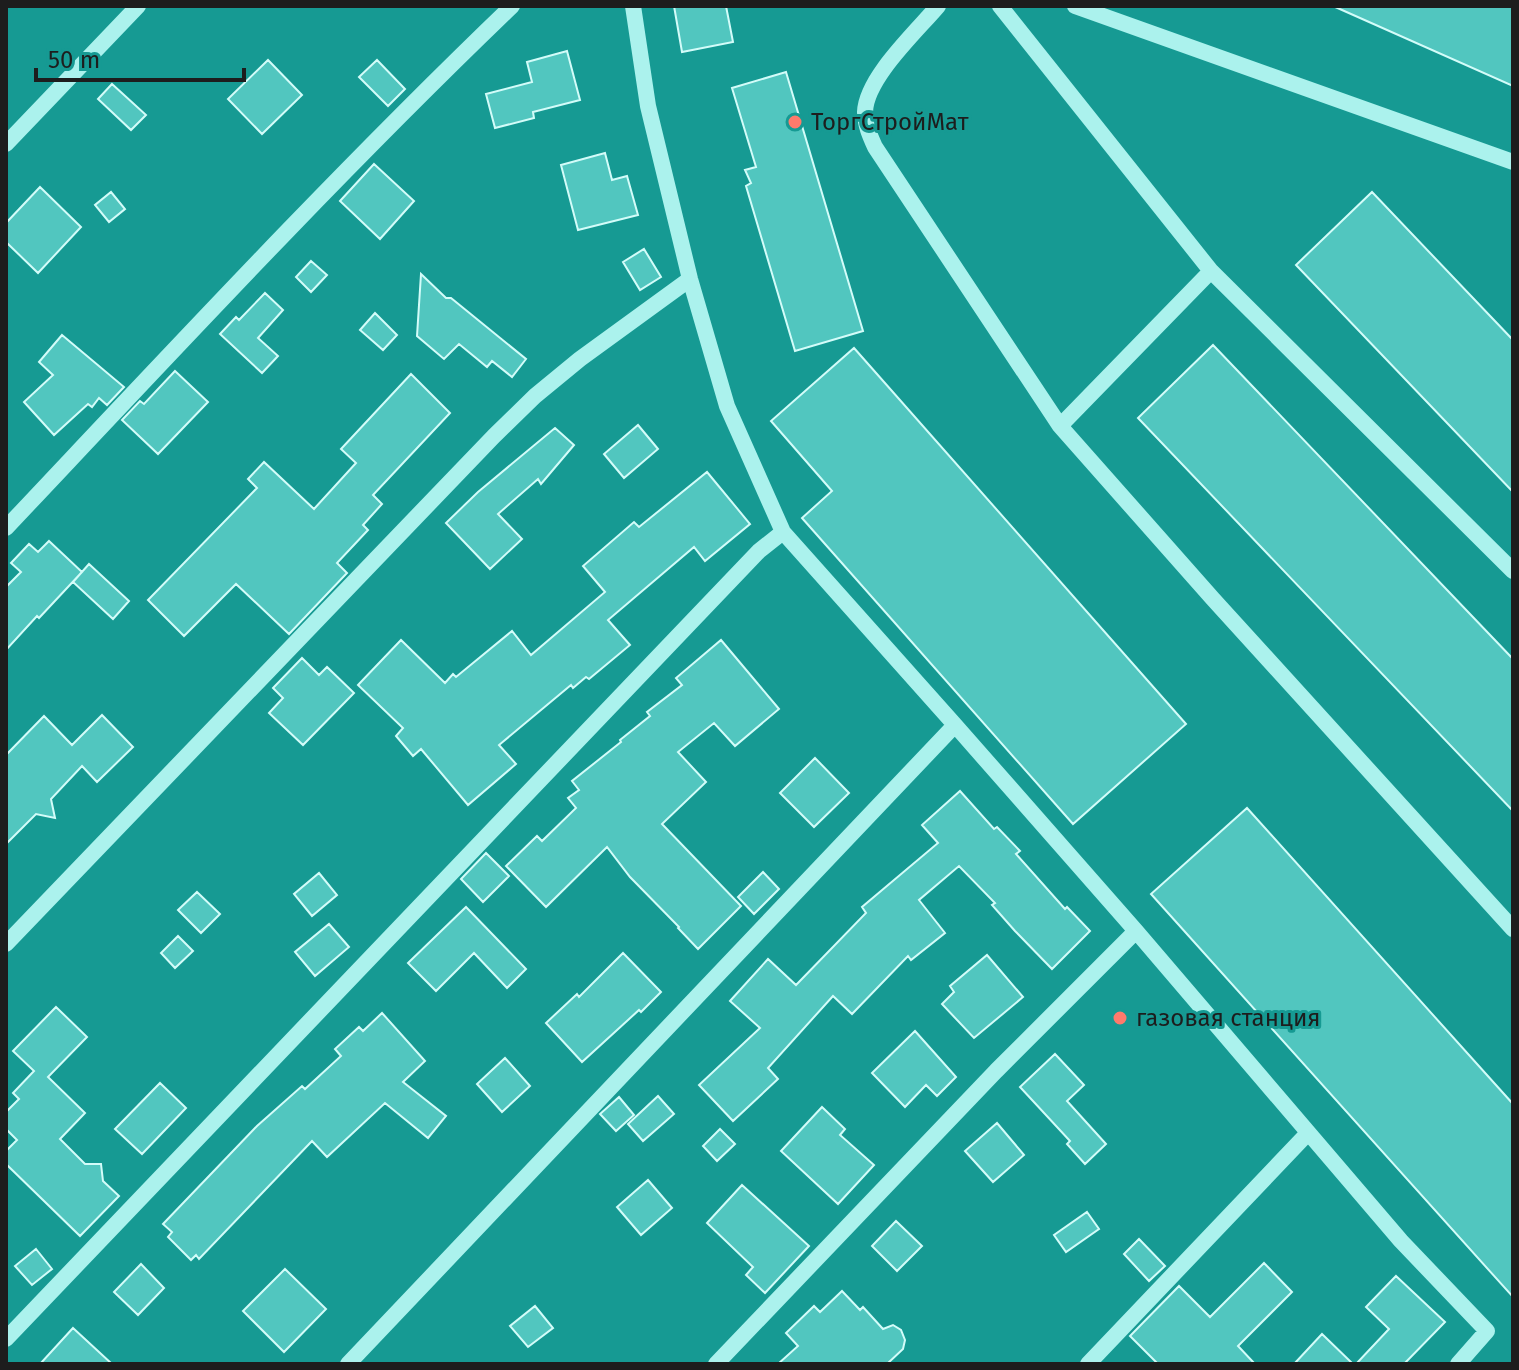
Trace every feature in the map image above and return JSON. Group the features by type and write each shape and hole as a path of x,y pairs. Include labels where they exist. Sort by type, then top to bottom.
{"lane":[{"path":"6,144 138,6"},
{"path":"6,528 436,79 512,6"},
{"path":"633,6 648,106 690,279 727,406 783,532 1136,931 1401,1241 1487,1331 1458,1364"},
{"path":"938,6 878,76 868,93 865,111 867,130 875,147 1060,426 1513,929"},
{"path":"1000,6 1211,271 1513,571"},
{"path":"1075,6 1513,162"},
{"path":"1060,426 1211,271"},
{"path":"6,944 535,396 580,359 690,279"},
{"path":"6,1339 759,551 783,532"},
{"path":"348,1364 955,725"},
{"path":"716,1364 996,1071 1136,931"},
{"path":"1088,1364 1308,1133"}],"building":[{"path":"674,6 726,6 733,42 682,52"},
{"path":"1333,6 1513,6 1513,86"},
{"path":"567,51 580,100 533,112 534,118 495,128 486,94 532,82 527,62"},
{"path":"268,60 302,95 262,134 228,99"},
{"path":"377,60 405,89 388,106 359,77"},
{"path":"786,72 863,331 795,351 746,186 751,183 745,170 756,167 732,88"},
{"path":"112,84 146,115 131,130 98,99"},
{"path":"605,153 612,180 627,176 638,215 578,230 561,165"},
{"path":"374,164 414,201 380,239 340,201"},
{"path":"40,187 81,227 38,273 6,242 6,223"},
{"path":"111,192 125,209 109,222 95,205"},
{"path":"1372,192 1513,340 1513,492 1296,265"},
{"path":"644,249 661,277 640,290 623,262"},
{"path":"311,261 327,275 311,292 296,277"},
{"path":"421,274 446,298 451,298 526,359 512,377 492,361 487,367 459,344 444,359 417,336"},
{"path":"265,293 283,310 258,338 278,356 262,373 220,334 236,317 239,320"},
{"path":"375,313 397,335 383,350 360,330"},
{"path":"62,335 124,387 107,405 99,398 92,407 88,404 54,435 24,402 53,375 39,362"},
{"path":"1213,345 1513,659 1513,811 1138,418"},
{"path":"854,348 1186,724 1073,824 802,518 832,491 771,421"},
{"path":"175,371 208,402 158,454 122,420 140,401 144,404"},
{"path":"411,374 450,413 373,495 382,504 363,525 368,530 337,563 347,573 289,634 236,584 184,636 148,600 257,488 248,479 264,462 314,509 356,463 341,449"},
{"path":"638,425 658,449 624,478 604,454"},
{"path":"555,428 574,445 541,484 538,479 498,514 522,539 490,569 446,523"},
{"path":"707,472 750,524 705,561 694,547 608,620 630,645 589,679 586,677 573,688 571,685 499,745 516,764 468,805 421,749 413,756 396,736 403,728 358,685 401,640 445,683 512,631 531,655 605,592 583,566 634,522 639,527"},
{"path":"49,541 82,572 6,650 6,587 21,572 11,563 29,544 38,552"},
{"path":"89,564 129,601 113,619 73,582"},
{"path":"721,640 779,709 735,746 714,723 678,752 706,782 662,824 741,906 698,949 630,877 607,847 546,907 506,866 537,836 542,841 576,808 568,798 579,790 572,781 650,716 647,712 682,685 676,678"},
{"path":"302,658 319,675 327,667 354,693 303,745 269,713 283,698 273,688"},
{"path":"102,715 133,747 97,782 82,766 51,799 55,818 36,814 6,844 6,755 44,716 72,745"},
{"path":"815,758 849,793 814,827 780,793"},
{"path":"960,791 994,829 997,827 1020,851 1016,854 1065,909 1067,907 1090,931 1052,969 959,866 919,900 945,933 911,960 908,956 852,1014 833,996 768,1068 778,1079 733,1121 699,1085 760,1028 730,1001 768,959 796,985 866,913 862,907 938,843 922,825"},
{"path":"1247,808 1513,1104 1513,1297 1151,894"},
{"path":"486,853 509,876 483,902 461,879"},
{"path":"763,872 779,889 754,914 738,897"},
{"path":"319,873 337,895 312,916 294,894"},
{"path":"197,892 220,914 201,933 178,910"},
{"path":"466,907 526,969 507,988 474,953 436,991 408,963"},
{"path":"329,924 349,947 315,976 295,952"},
{"path":"178,936 193,951 175,968 161,953"},
{"path":"623,953 661,992 582,1062 546,1023 577,994 579,997"},
{"path":"987,955 1023,997 974,1038 942,1004 954,992 950,986"},
{"path":"56,1007 87,1037 48,1077 85,1113 60,1139 85,1164 101,1164 103,1181 119,1196 80,1236 6,1164 6,1151 17,1140 6,1129 6,1112 19,1099 13,1093 34,1071 13,1051"},
{"path":"382,1013 425,1061 403,1082 446,1116 428,1138 385,1103 327,1157 312,1141 199,1259 196,1255 191,1260 168,1237 172,1232 163,1224 257,1126 341,1056 335,1049 359,1027 363,1031"},
{"path":"915,1031 956,1077 937,1096 926,1085 905,1107 872,1073"},
{"path":"1055,1054 1084,1085 1067,1101 1106,1144 1085,1164 1067,1144 1070,1141 1020,1087"},
{"path":"505,1058 530,1086 502,1112 477,1084"},
{"path":"160,1083 186,1108 142,1154 115,1129"},
{"path":"658,1096 674,1114 643,1141 628,1124"},
{"path":"619,1097 634,1115 616,1131 600,1114"},
{"path":"822,1107 845,1129 840,1135 874,1165 838,1204 781,1151"},
{"path":"997,1123 1024,1155 993,1182 965,1151"},
{"path":"720,1129 735,1144 717,1161 703,1146"},
{"path":"648,1180 672,1208 641,1235 617,1207"},
{"path":"742,1185 809,1246 765,1293 746,1275 753,1267 707,1223"},
{"path":"1087,1212 1099,1229 1066,1252 1054,1235"},
{"path":"896,1221 922,1246 897,1271 872,1246"},
{"path":"1139,1239 1165,1266 1149,1281 1124,1254"},
{"path":"36,1249 52,1269 32,1285 15,1266"},
{"path":"1264,1263 1292,1292 1238,1346 1255,1364 1158,1364 1130,1336 1179,1286 1210,1317"},
{"path":"141,1264 164,1288 138,1315 114,1292"},
{"path":"285,1269 326,1309 284,1352 243,1311"},
{"path":"1396,1276 1445,1322 1404,1364 1356,1364 1389,1329 1366,1307"},
{"path":"842,1291 860,1310 863,1307 883,1329 893,1325 901,1330 905,1340 903,1349 887,1364 778,1364 798,1346 786,1333 814,1306 820,1312"},
{"path":"535,1306 553,1328 528,1347 510,1326"},
{"path":"73,1328 112,1364 40,1364"},
{"path":"1322,1334 1353,1364 1294,1364"}],"place":[{"name":"ТоргСтройМат","path":"795,122"},
{"name":"газовая станция","path":"1120,1018"}]}
